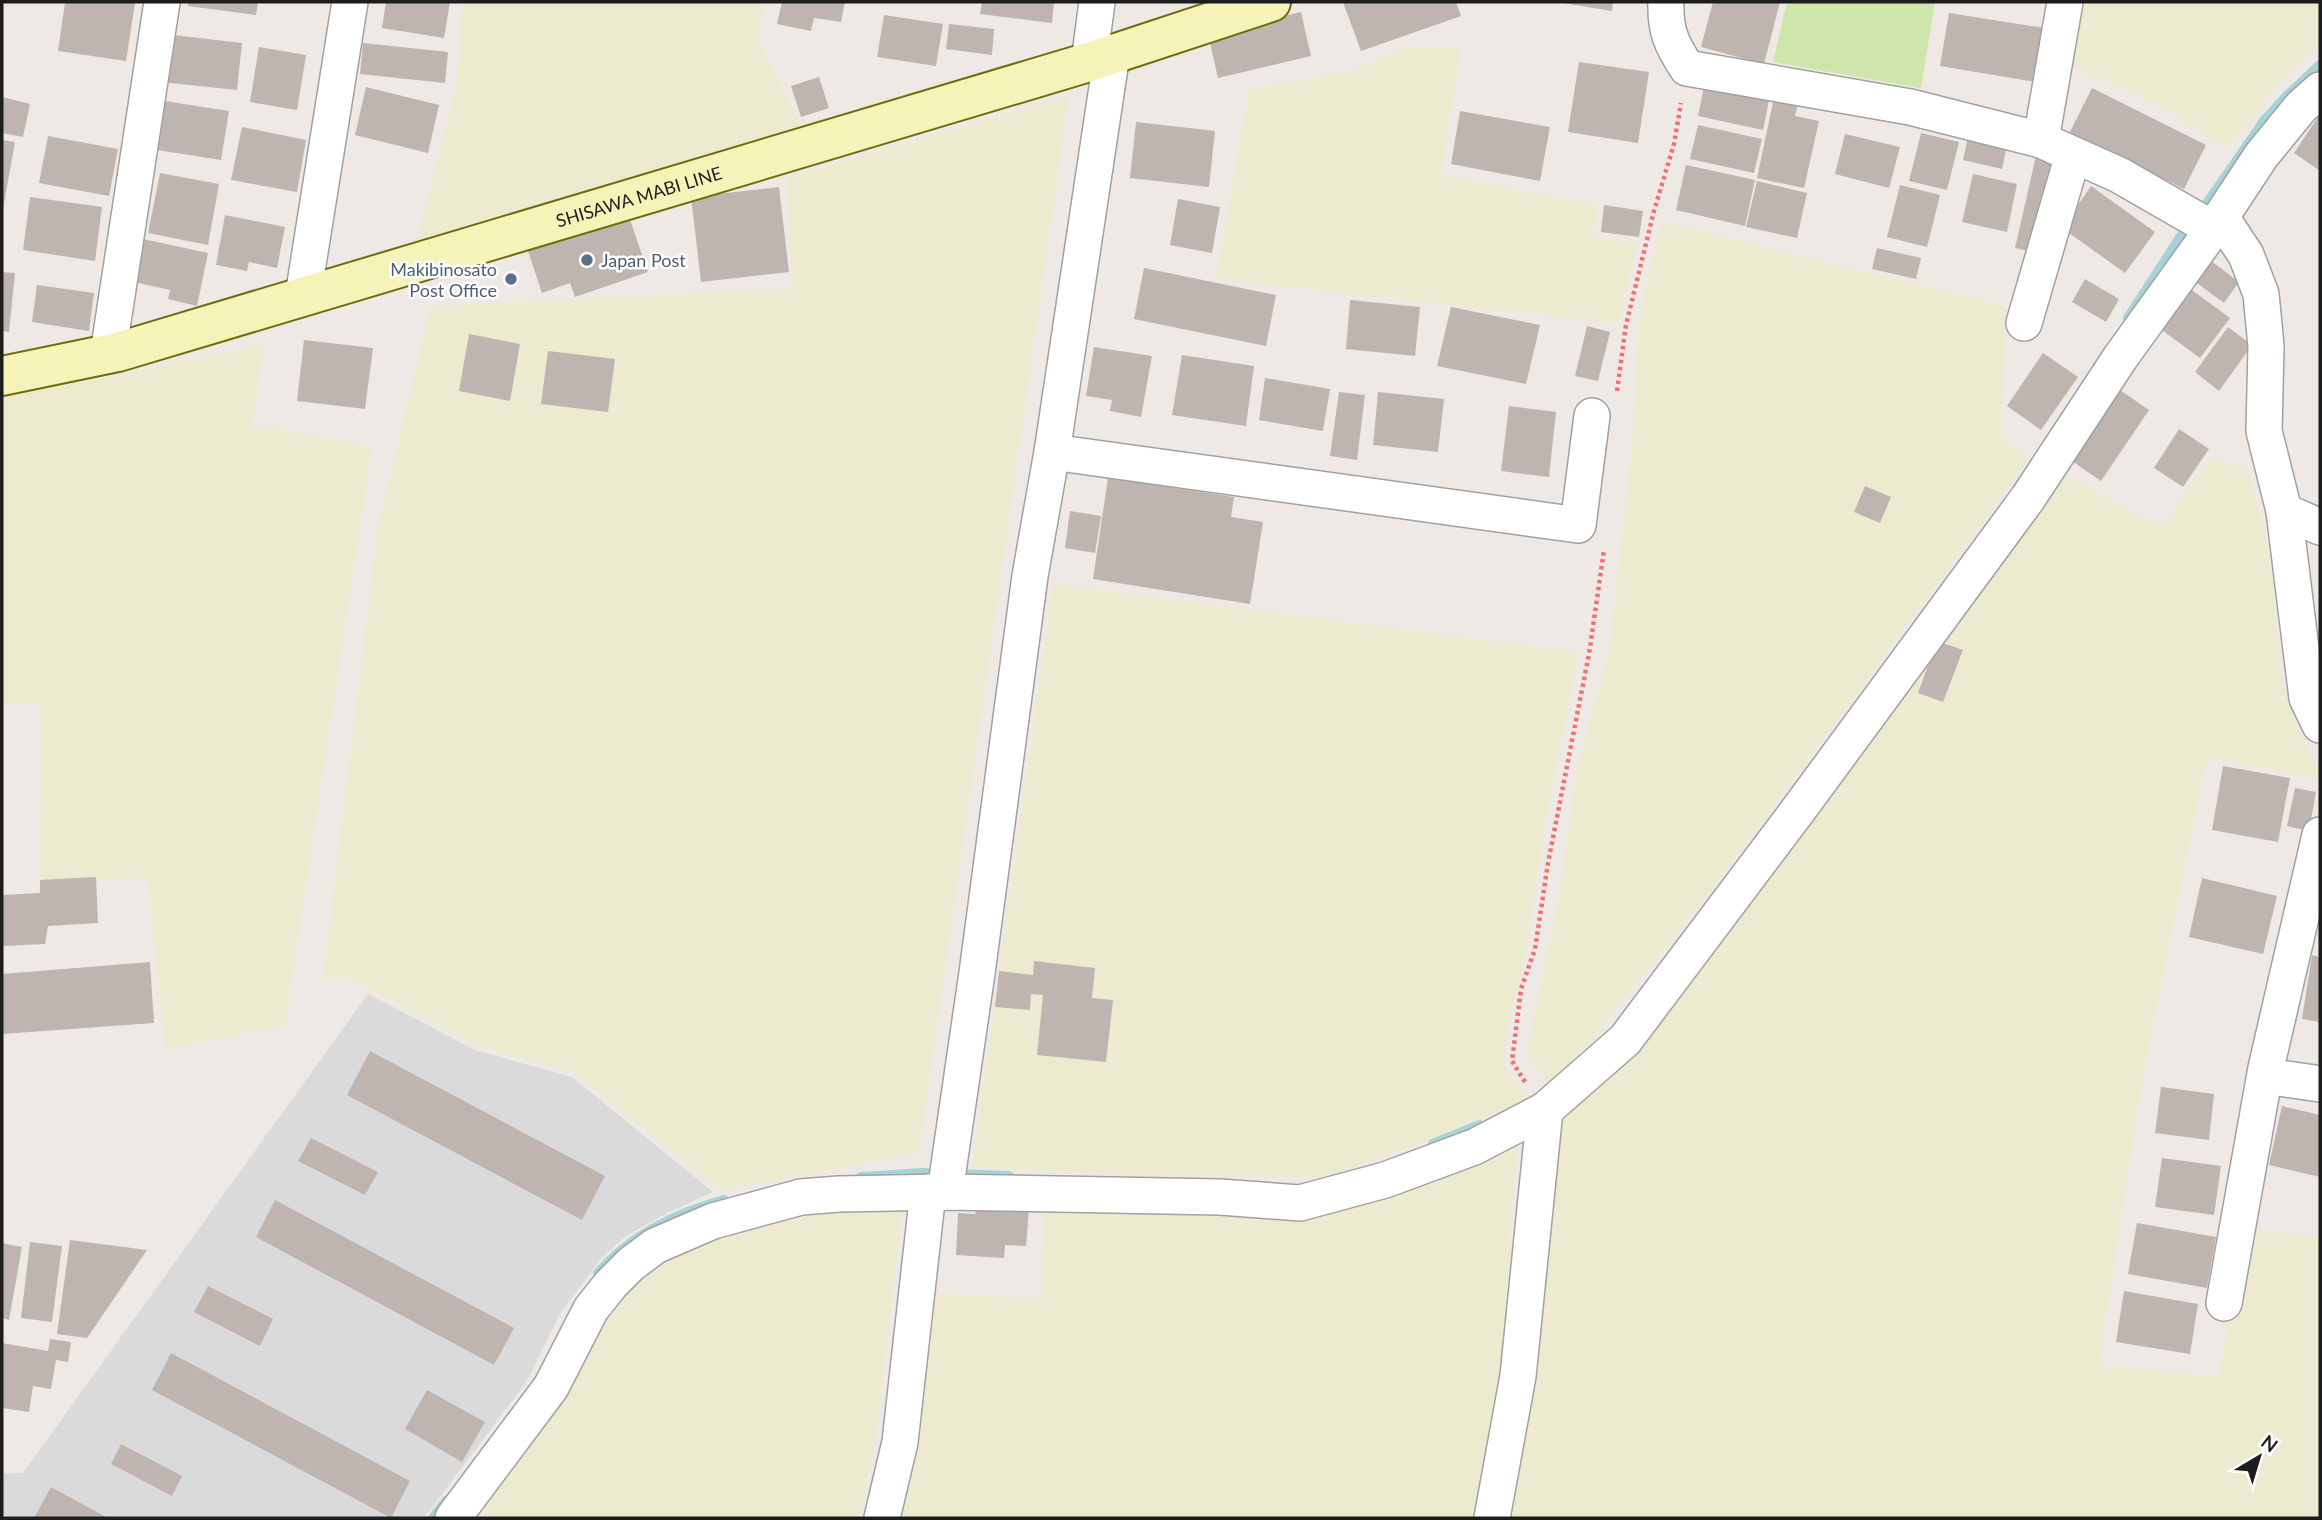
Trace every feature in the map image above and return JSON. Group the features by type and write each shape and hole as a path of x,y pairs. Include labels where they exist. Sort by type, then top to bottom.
{"main road":[{"name":"SHISAWA MABI LINE","path":"2,376 108,354 1101,58 1271,2"}],"street":[{"path":"108,354 162,2"},
{"path":"303,296 350,2"},
{"path":"882,1518 900,1442 978,973 1030,576 1052,452 1101,58 1097,2"},
{"path":"1666,2 1666,20 1672,46 1687,68 1910,107 2041,140 2119,175 2205,220 2246,255 2261,294 2266,346 2264,430 2284,512 2307,698 2320,724"},
{"path":"2041,140 2065,2"},
{"path":"453,1518 551,1387 591,1309 631,1264 655,1246 713,1221 802,1197 942,1183 1300,1203 1385,1180 1474,1147 1625,1040 1800,809 2028,498 2120,358 2205,220 2301,107 2320,90"},
{"path":"2024,323 2073,155"},
{"path":"1052,452 1578,525 1604,405"},
{"path":"2284,512 2320,527"},
{"path":"2224,1303 2265,1076 2320,835"},
{"path":"2265,1076 2320,1084"},
{"path":"1492,1518 1518,1376 1538,1100"}],"path":[{"path":"1604,405 1674,144 1687,68"},
{"path":"1538,1100 1513,1062 1515,1038 1521,989 1535,949 1548,863 1589,654 1605,545"}],"shaded area":[{"path":"368,994 475,1050 572,1077 713,1192 626,1236 602,1257 560,1314 527,1381 424,1518 2,1518 2,1473 23,1473"}],"green space":[{"path":"462,2 765,2 757,37 802,127 414,248 457,85"},
{"path":"1787,2 1935,2 1921,88 1773,62"},
{"path":"2078,2 2320,2 2320,44 2292,69 2225,149 2158,104 2067,65"},
{"path":"1407,46 1461,49 1441,174 1597,206 1593,238 1637,243 1618,323 1216,279 1249,89 1350,72"},
{"path":"1069,96 919,1153 721,1190 573,1072 475,1044 349,977 323,979 378,525 431,306 792,288 787,178"},
{"path":"1661,221 2006,306 2001,436 2028,459 1720,879 1573,1061 1550,1084 1526,1054 1558,901 1577,768 1609,653 1633,434 1639,316"},
{"path":"264,345 252,425 372,447 285,1025 165,1049 148,878 40,880 42,705 2,703 2,395"},
{"path":"2213,457 2249,469 2266,539 2281,673 2296,725 2320,779 2212,758 2203,774 2143,1075 2099,1365 2218,1376 2247,1228 2320,1238 2320,1518 1505,1518 1553,1118 2061,472 2161,527"},
{"path":"1053,584 1580,652 1550,794 1525,957 1503,1058 1508,1072 1528,1098 1444,1135 1322,1178 1110,1174 972,1167"},
{"path":"1519,1139 1509,1236 1511,1291 1499,1379 1473,1518 895,1518 933,1293 1041,1298 1044,1205 1313,1217"},
{"path":"903,1202 875,1446 859,1518 468,1518 596,1319 646,1265 769,1215"}],"building":[{"path":"65,2 135,3 126,61 58,51"},
{"path":"189,2 258,2 256,15 188,6"},
{"path":"386,2 450,2 444,38 382,28"},
{"path":"782,2 845,2 841,22 814,18 811,31 777,24"},
{"path":"982,2 1054,2 1052,23 980,14"},
{"path":"1343,2 1456,2 1461,16 1361,51"},
{"path":"1557,2 1613,2 1612,11"},
{"path":"1713,2 1780,2 1764,64 1701,47"},
{"path":"1301,12 1311,56 1218,78 1208,34"},
{"path":"1949,13 2044,28 2035,82 1940,66"},
{"path":"884,15 943,24 936,66 877,57"},
{"path":"949,24 994,29 992,55 946,49"},
{"path":"165,34 242,43 237,90 160,82"},
{"path":"363,43 448,52 445,83 360,74"},
{"path":"259,47 306,55 297,110 250,102"},
{"path":"1579,62 1649,72 1638,143 1568,132"},
{"path":"819,77 829,108 801,117 791,86"},
{"path":"1706,77 1771,90 1763,130 1698,116"},
{"path":"366,87 439,105 428,153 355,135"},
{"path":"2092,88 2206,145 2184,189 2070,132"},
{"path":"1775,93 1799,99 1795,116 1819,121 1804,188 1757,178"},
{"path":"2,97 30,104 23,137 2,133"},
{"path":"165,101 229,111 221,160 157,150"},
{"path":"1460,111 1550,127 1540,181 1451,164"},
{"path":"2320,114 2320,171 2294,153"},
{"path":"1136,122 1215,131 1209,187 1130,178"},
{"path":"1698,125 1762,139 1754,173 1690,159"},
{"path":"242,127 306,140 297,192 231,180"},
{"path":"1969,132 2008,141 2002,169 1963,160"},
{"path":"1921,133 1959,142 1947,190 1909,181"},
{"path":"1845,134 1900,147 1889,188 1835,174"},
{"path":"48,136 118,149 109,196 39,183"},
{"path":"2,140 15,142 3,209 2,209"},
{"path":"2036,156 2057,160 2037,253 2015,248"},
{"path":"1686,165 1755,180 1745,226 1676,210"},
{"path":"160,173 219,184 208,245 148,233"},
{"path":"1973,174 2017,184 2007,232 1962,222"},
{"path":"1757,181 1807,193 1797,238 1746,227"},
{"path":"1900,185 1940,195 1927,247 1887,237"},
{"path":"2091,186 2155,232 2125,273 2062,228"},
{"path":"779,187 789,272 701,282 691,197"},
{"path":"30,197 102,207 95,261 23,250"},
{"path":"1178,199 1220,207 1212,253 1170,245"},
{"path":"1604,205 1643,211 1639,237 1601,232"},
{"name":"Japan Post","path":"628,214 648,272 575,297 570,283 542,293 527,248"},
{"path":"225,215 285,227 277,268 249,262 247,271 216,265"},
{"path":"143,239 208,253 197,306 168,299 170,290 134,282"},
{"path":"1877,248 1921,258 1916,279 1872,269"},
{"path":"2202,254 2239,282 2224,303 2186,275"},
{"path":"1144,268 1276,295 1266,346 1134,319"},
{"path":"2,272 15,273 9,332 2,331"},
{"path":"2085,279 2119,299 2106,322 2072,302"},
{"path":"37,285 94,293 89,331 32,322"},
{"path":"2185,285 2230,318 2200,358 2155,325"},
{"path":"1350,300 1420,307 1415,356 1346,349"},
{"path":"1451,307 1540,325 1526,384 1437,366"},
{"path":"1587,326 1610,332 1598,381 1575,376"},
{"path":"2228,327 2252,345 2219,391 2195,372"},
{"path":"469,334 520,344 510,401 459,391"},
{"path":"304,340 373,348 365,409 297,401"},
{"path":"1094,347 1152,356 1141,417 1110,411 1112,400 1086,396"},
{"path":"548,351 615,359 608,412 541,404"},
{"path":"2043,353 2078,377 2041,430 2007,406"},
{"path":"1182,355 1254,366 1246,426 1172,415"},
{"path":"1265,378 1330,389 1323,431 1259,420"},
{"path":"2120,390 2149,410 2101,481 2072,461"},
{"path":"1339,392 1365,395 1357,460 1330,456"},
{"path":"1378,392 1444,399 1438,452 1373,445"},
{"path":"1509,406 1556,412 1549,477 1501,471"},
{"path":"2179,429 2209,449 2183,487 2154,468"},
{"path":"1108,478 1234,497 1231,517 1263,522 1250,604 1093,579"},
{"path":"1865,486 1891,497 1880,523 1854,512"},
{"path":"1070,511 1101,516 1095,553 1065,548"},
{"path":"1937,641 1963,650 1943,702 1918,693"},
{"path":"2223,766 2290,778 2278,842 2212,830"},
{"path":"2295,788 2316,792 2309,831 2287,826"},
{"path":"96,877 98,923 48,926 45,944 2,946 2,895 40,893 40,880"},
{"path":"2202,878 2277,896 2263,954 2189,937"},
{"path":"2312,955 2320,957 2320,1022 2302,1019"},
{"path":"1034,961 1095,968 1092,998 1113,1000 1106,1062 1037,1055 1043,995 1031,994 1030,1010 995,1007 999,971 1033,975"},
{"path":"150,962 154,1023 2,1034 2,974"},
{"path":"370,1051 605,1176 582,1220 347,1095"},
{"path":"2161,1087 2214,1094 2209,1140 2155,1133"},
{"path":"2282,1106 2320,1115 2320,1177 2269,1165"},
{"path":"311,1138 378,1172 365,1195 298,1161"},
{"path":"2162,1158 2221,1166 2214,1215 2155,1207"},
{"path":"275,1200 514,1328 494,1365 256,1237"},
{"path":"978,1205 1029,1208 1026,1246 1005,1245 1004,1258 956,1255 958,1213 975,1214"},
{"path":"2137,1223 2216,1237 2207,1288 2128,1274"},
{"path":"70,1240 147,1250 87,1338 57,1334"},
{"path":"30,1242 62,1246 52,1322 21,1318"},
{"path":"2,1243 22,1247 9,1320 2,1318"},
{"path":"208,1286 273,1319 260,1346 194,1312"},
{"path":"2124,1291 2198,1304 2190,1354 2116,1342"},
{"path":"50,1339 71,1342 68,1362 56,1360 51,1389 33,1386 29,1412 2,1408 2,1343 48,1351"},
{"path":"171,1353 410,1481 391,1518 152,1390"},
{"path":"427,1390 485,1422 462,1462 405,1429"},
{"path":"121,1444 182,1476 172,1496 111,1464"},
{"path":"51,1487 108,1518 34,1518"}],"waterway":[{"path":"2128,318 2183,233 2264,121 2320,65"},
{"path":"1433,1144 1480,1125"},
{"path":"861,1177 924,1173 1009,1176"},
{"path":"598,1273 625,1247 655,1227 724,1200"},
{"path":"433,1518 446,1501"}],"place":[{"name":"Japan Post","path":"587,260"},
{"name":"Makibinosato Post Office","path":"511,279"}]}
